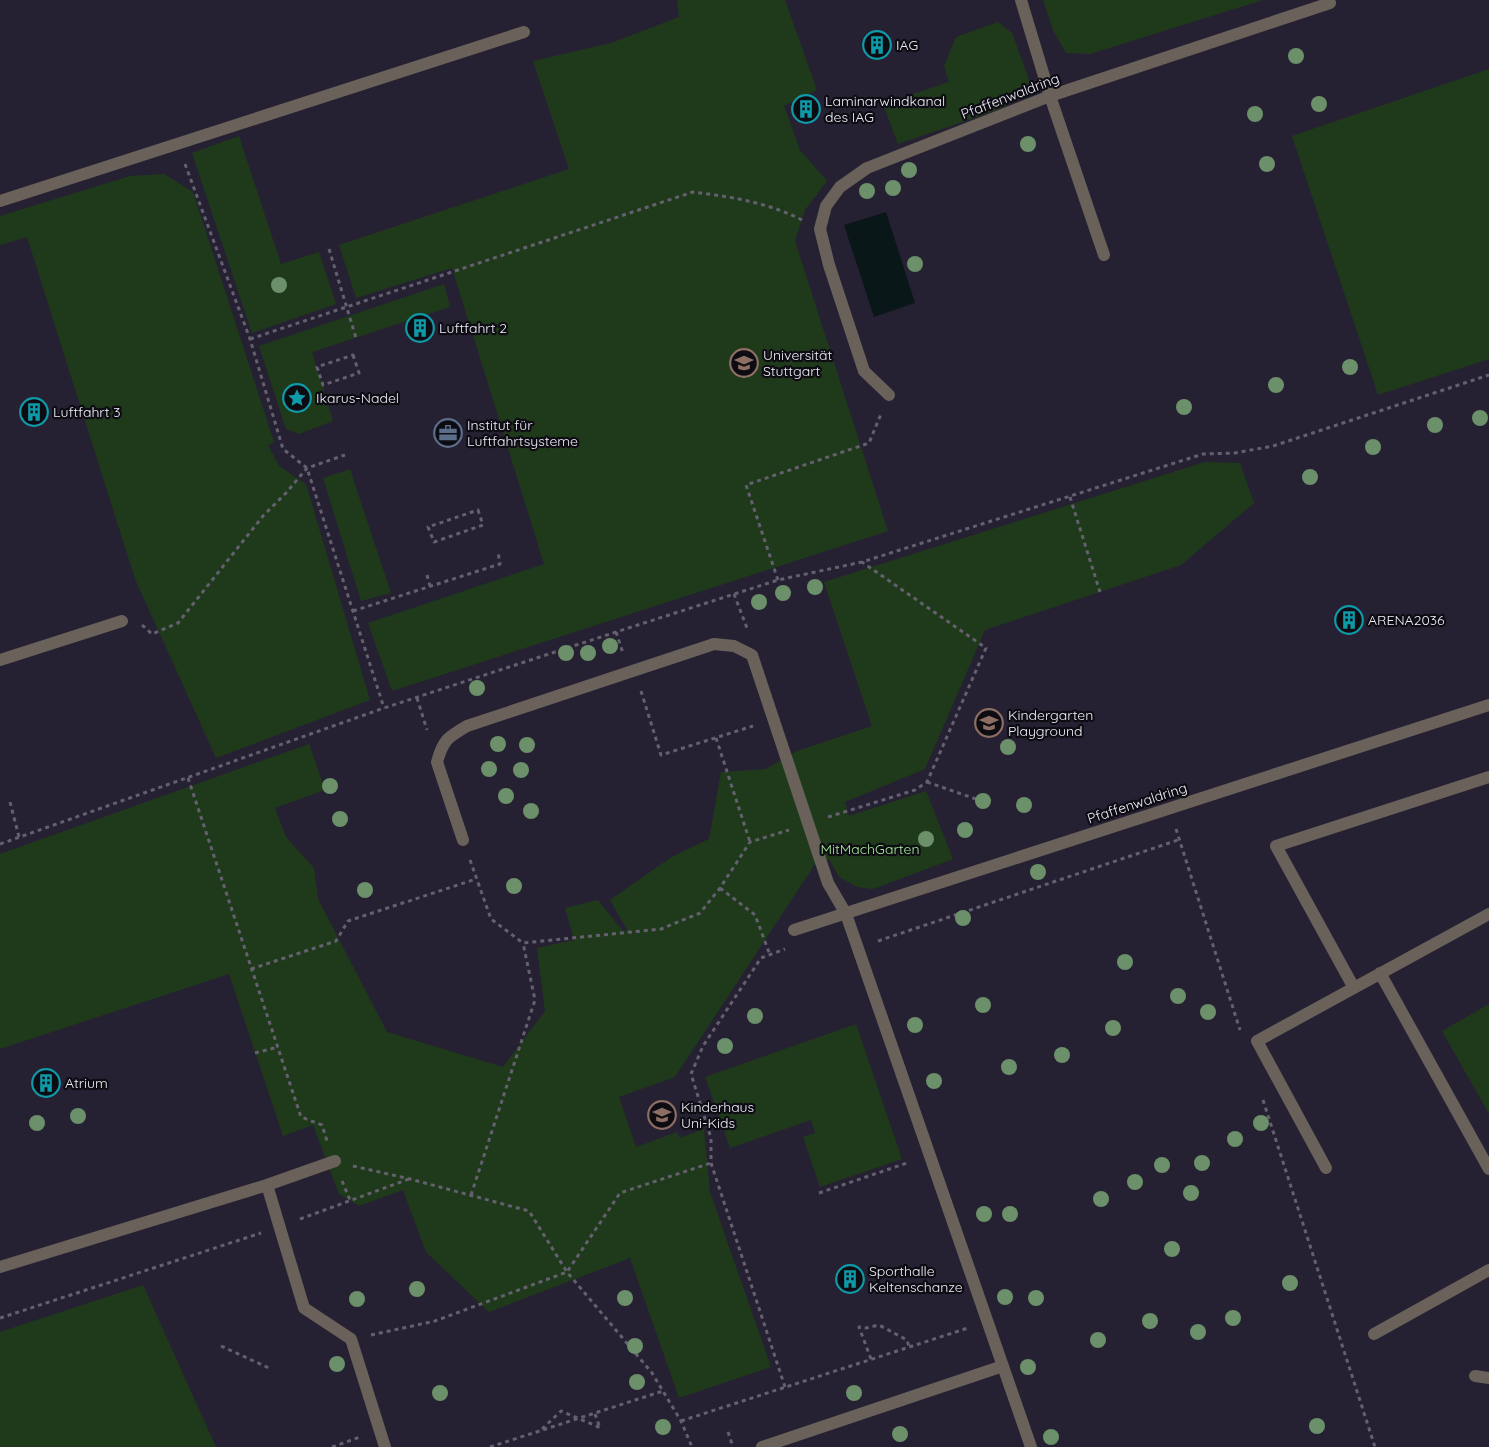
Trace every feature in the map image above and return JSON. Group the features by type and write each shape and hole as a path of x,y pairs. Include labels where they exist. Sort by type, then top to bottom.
{"street":[{"path":"1021,0 1050,96 1104,255"},
{"name":"Pfaffenwaldring","path":"889,395 864,371 829,265 820,229 826,206 840,187 867,168 1050,96 1330,3"},
{"path":"0,201 524,32"},
{"path":"0,660 122,620"},
{"path":"463,840 437,762 440,751 448,737 467,726 714,644 734,646 757,653 779,717 828,883 846,914 1031,1447"},
{"name":"Pfaffenwaldring","path":"794,930 1489,705"},
{"path":"1354,988 1276,846 1489,777"},
{"path":"1326,1168 1257,1041 1489,914"},
{"path":"1380,974 1489,1169"},
{"path":"0,1267 268,1185 335,1161"},
{"path":"268,1185 304,1308 351,1339 385,1447"},
{"path":"1374,1334 1489,1270"},
{"path":"762,1447 1003,1366"},
{"path":"1475,1376 1489,1378"}],"path":[{"path":"178,144 250,339 283,449 307,468 384,708"},
{"path":"250,339 693,192 742,199 782,210 820,229"},
{"path":"329,249 356,338"},
{"path":"353,355 359,373 323,385 316,367 353,355"},
{"path":"0,844 384,708 778,580 862,562 1203,454 1235,453 1273,446 1489,375"},
{"path":"778,580 746,484 869,443 889,395"},
{"path":"122,620 140,624 152,634 178,623 263,516 307,468 345,455"},
{"path":"1070,497 1100,592"},
{"path":"478,510 483,525 434,542 428,527 478,510"},
{"path":"353,611 500,564 498,552"},
{"path":"463,840 491,920 523,943 661,929 700,913 720,888 750,842 915,790 927,782 986,648 862,562"},
{"path":"427,575 430,586"},
{"path":"734,594 757,653"},
{"path":"634,671 662,755 779,717"},
{"path":"716,738 750,842"},
{"path":"188,778 301,1117 322,1125 335,1161 410,1178 529,1211 567,1272 652,1372 681,1421 692,1447"},
{"path":"927,782 976,799"},
{"path":"10,802 19,837"},
{"path":"1170,808 1178,840 1243,1039"},
{"path":"858,948 1178,840"},
{"path":"251,969 336,941 348,921 476,879"},
{"path":"720,888 755,915 770,955"},
{"path":"471,1194 535,1000 523,943"},
{"path":"785,1387 710,1163 711,1138 691,1074 704,1046 760,958 786,948"},
{"path":"255,1053 278,1047"},
{"path":"1261,1096 1375,1447"},
{"path":"819,1192 913,1161"},
{"path":"351,1339 435,1321 567,1272 620,1193 710,1163"},
{"path":"0,1318 280,1227 410,1178"},
{"path":"871,1359 859,1326 866,1328 879,1325 907,1340 910,1347"},
{"path":"681,1421 968,1328"},
{"path":"221,1346 269,1368"},
{"path":"490,1447 595,1414 663,1390"},
{"path":"540,1431 560,1411 601,1428 595,1414"},
{"path":"332,1447 379,1430"},
{"path":"728,1432 734,1447"}],"green space":[{"path":"677,0 785,0 817,90 784,106 800,150 827,181 805,210 795,241 888,531 392,691 368,623 544,564 452,268 356,298 339,245 569,169 533,61 611,43 679,17"},
{"path":"1043,0 1263,0 1090,54 1066,53 1053,30"},
{"path":"998,22 1012,33 1031,85 1024,96 997,110 898,144 883,104 949,82 944,66 956,37"},
{"path":"1489,69 1489,359 1378,395 1292,136"},
{"path":"239,136 281,264 319,252 336,304 252,333 192,153"},
{"path":"164,174 193,192 274,442 268,445 279,466 306,484 370,700 216,758 135,579 27,237 0,245 0,216 130,176"},
{"path":"444,284 450,307 312,352 333,421 299,434 286,429 259,346"},
{"name":"MitMachGarten","path":"1205,462 1240,463 1254,503 1181,565 985,630 925,769 845,802 849,816 926,791 953,859 873,889 857,887 839,877 829,859 815,864 675,1077 619,1097 636,1147 677,1132 680,1138 704,1129 710,1192 771,1367 679,1398 630,1258 489,1312 426,1252 403,1190 359,1206 339,1194 313,1125 283,1136 229,974 0,1049 0,854 309,744 325,790 275,808 286,837 314,868 318,899 387,1032 503,1067 545,1011 537,948 574,940 565,908 598,900 623,931 627,930 610,900 670,858 709,839 721,772 766,769 797,751 872,726 824,582"},
{"path":"350,469 391,593 361,601 323,478"},
{"path":"1489,1004 1489,1114 1442,1031"},
{"path":"856,1024 902,1159 820,1187 803,1137 815,1133 811,1120 730,1148 705,1077"},
{"path":"143,1285 216,1447 0,1447 0,1332"}],"shaded area":[{"path":"886,212 915,303 874,317 844,225"}],"place":[{"name":"IAG","path":"877,45"},
{"name":"Laminarwindkanal des IAG","path":"806,109"},
{"name":"Luftfahrt 2","path":"420,328"},
{"name":"Universität Stuttgart","path":"744,363"},
{"name":"Ikarus-Nadel","path":"297,398"},
{"name":"Luftfahrt 3","path":"34,412"},
{"name":"Institut für Luftfahrtsysteme","path":"448,433"},
{"name":"ARENA2036","path":"1349,620"},
{"name":"Kindergarten Playground","path":"989,723"},
{"name":"Atrium","path":"46,1083"},
{"name":"Kinderhaus Uni-Kids","path":"662,1115"},
{"name":"Sporthalle Keltenschanze","path":"850,1279"}]}
